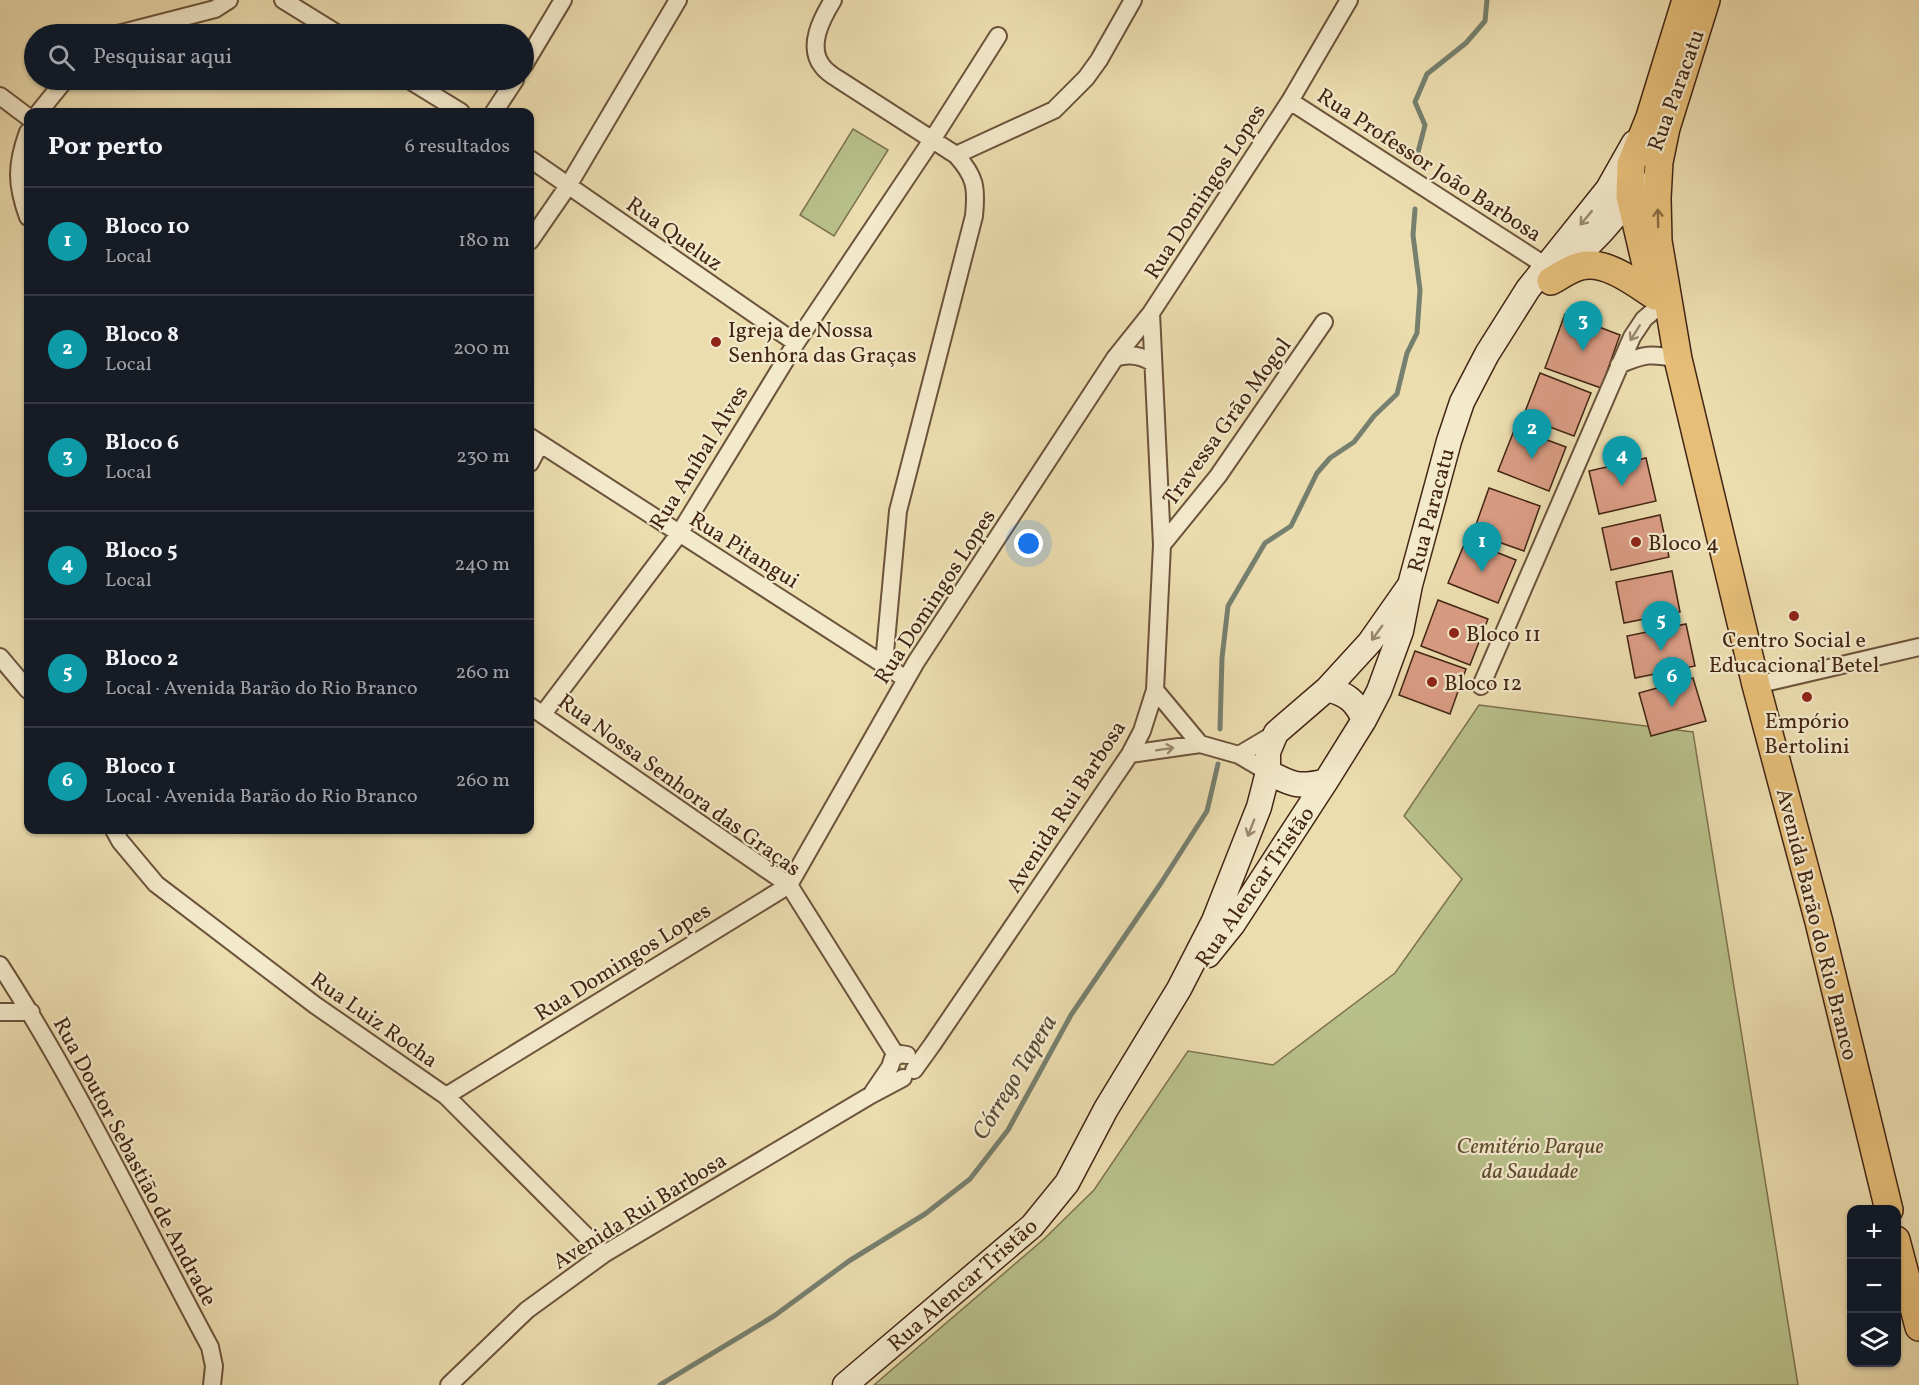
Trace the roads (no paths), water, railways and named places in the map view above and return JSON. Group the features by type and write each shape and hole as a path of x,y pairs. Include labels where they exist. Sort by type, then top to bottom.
{"main road":[{"name":"Rua Paracatu","path":"1326,781 1379,691 1401,631 1410,585 1449,441 1462,402 1487,354 1517,309 1548,273 1603,196 1629,150 1654,131 1703,1"},
{"name":"Avenida Barão do Rio Branco","path":"1654,131 1631,164 1630,196 1656,302 1678,359"},
{"name":"Avenida Barão do Rio Branco","path":"1654,131 1659,162 1658,241 1678,359 1756,685 1820,922 1888,1205"},
{"name":"Rua Paracatu","path":"1548,273 1603,232 1630,196"},
{"path":"1548,273 1581,266 1602,267 1634,282 1656,302"},
{"name":"Rua Paracatu","path":"1276,733 1327,689 1370,642 1410,585"},
{"path":"1327,689 1342,693 1352,699 1364,720"},
{"path":"1276,733 1268,752 1268,772 1290,783 1306,786 1326,781"},
{"name":"Rua Alencar Tristão","path":"845,1385 1032,1226 1067,1183 1106,1109 1179,989 1214,921 1259,807 1268,772"},
{"name":"Rua Alencar Tristão","path":"1179,989 1233,924 1326,781"},
{"path":"1901,1259 1919,1327"}],"street":[{"path":"157,24 215,9 229,0"},
{"path":"283,0 322,24"},
{"path":"534,48 563,0"},
{"path":"534,235 568,186 678,0"},
{"path":"833,0 823,16 816,41 817,54 822,67 956,155 969,169 976,198 974,216 898,511 884,663"},
{"path":"956,155 1054,110 1092,69 1133,0"},
{"name":"Rua Domingos Lopes","path":"446,1096 789,885 906,679 1115,358 1151,313 1290,101 1348,0"},
{"name":"Rua Aníbal Alves","path":"536,710 679,534 796,343 932,140 998,36"},
{"path":"42,108 57,90"},
{"path":"425,90 454,108"},
{"path":"496,108 508,90"},
{"path":"0,96 24,114"},
{"name":"Rua Professor João Barbosa","path":"1290,101 1548,273"},
{"path":"24,143 18,172 24,205"},
{"name":"Rua Queluz","path":"534,162 796,343"},
{"path":"1481,686 1619,365 1632,337 1656,302"},
{"name":"Avenida Rui Barbosa","path":"449,1385 526,1310 604,1254 871,1095 902,1065 932,1045 1130,754 1142,731 1155,690 1162,544 1151,313"},
{"name":"Travessa Grão Mogol","path":"1162,544 1218,476 1324,322"},
{"path":"1619,365 1641,355 1655,354 1678,359"},
{"path":"1115,358 1124,355 1137,356 1153,363"},
{"name":"Rua Pitangui","path":"535,441 906,679"},
{"path":"1756,685 1919,647"},
{"path":"0,657 24,685"},
{"path":"1155,690 1200,744"},
{"name":"Rua Nossa Senhora das Graças","path":"536,710 789,885 902,1065"},
{"path":"1239,755 1276,733"},
{"path":"1130,754 1200,744 1239,755 1268,772"},
{"name":"Rua Luiz Rocha","path":"122,834 156,884 315,1005 446,1096 604,1254"},
{"name":"Rua Doutor Sebastião de Andrade","path":"0,964 31,1012 86,1112 210,1347 214,1366 212,1385"},
{"path":"0,1012 31,1012"}],"waterway":[{"name":"Córrego Tapera","path":"1416,160 1425,125 1415,102 1427,74 1466,43 1485,21 1487,0"},
{"name":"Córrego Tapera","path":"1220,729 1222,658 1228,606 1265,543 1291,526 1317,473 1330,458 1354,442 1374,416 1397,394 1407,353 1417,333 1420,290 1413,235 1415,209"},
{"name":"Córrego Tapera","path":"660,1385 774,1316 849,1261 925,1214 970,1179 1008,1130 1071,1015 1207,811 1218,764"}],"place":[{"name":"Igreja de Nossa Senhora das Graças","path":"716,342"},
{"name":"Bloco 6","path":"1583,351"},
{"name":"Bloco 8","path":"1532,459"},
{"name":"Bloco 5","path":"1622,486"},
{"name":"Bloco 4","path":"1636,542"},
{"name":"Bloco 10","path":"1482,572"},
{"name":"Centro Social e Educacional Betel","path":"1794,616"},
{"name":"Bloco 11","path":"1454,633"},
{"name":"Bloco 2","path":"1661,651"},
{"name":"Bloco 12","path":"1432,682"},
{"name":"Empório Bertolini","path":"1807,697"},
{"name":"Bloco 1","path":"1672,707"}],"park label":[{"name":"Cemitério Parque da Saudade","path":"1530,1158"}]}
